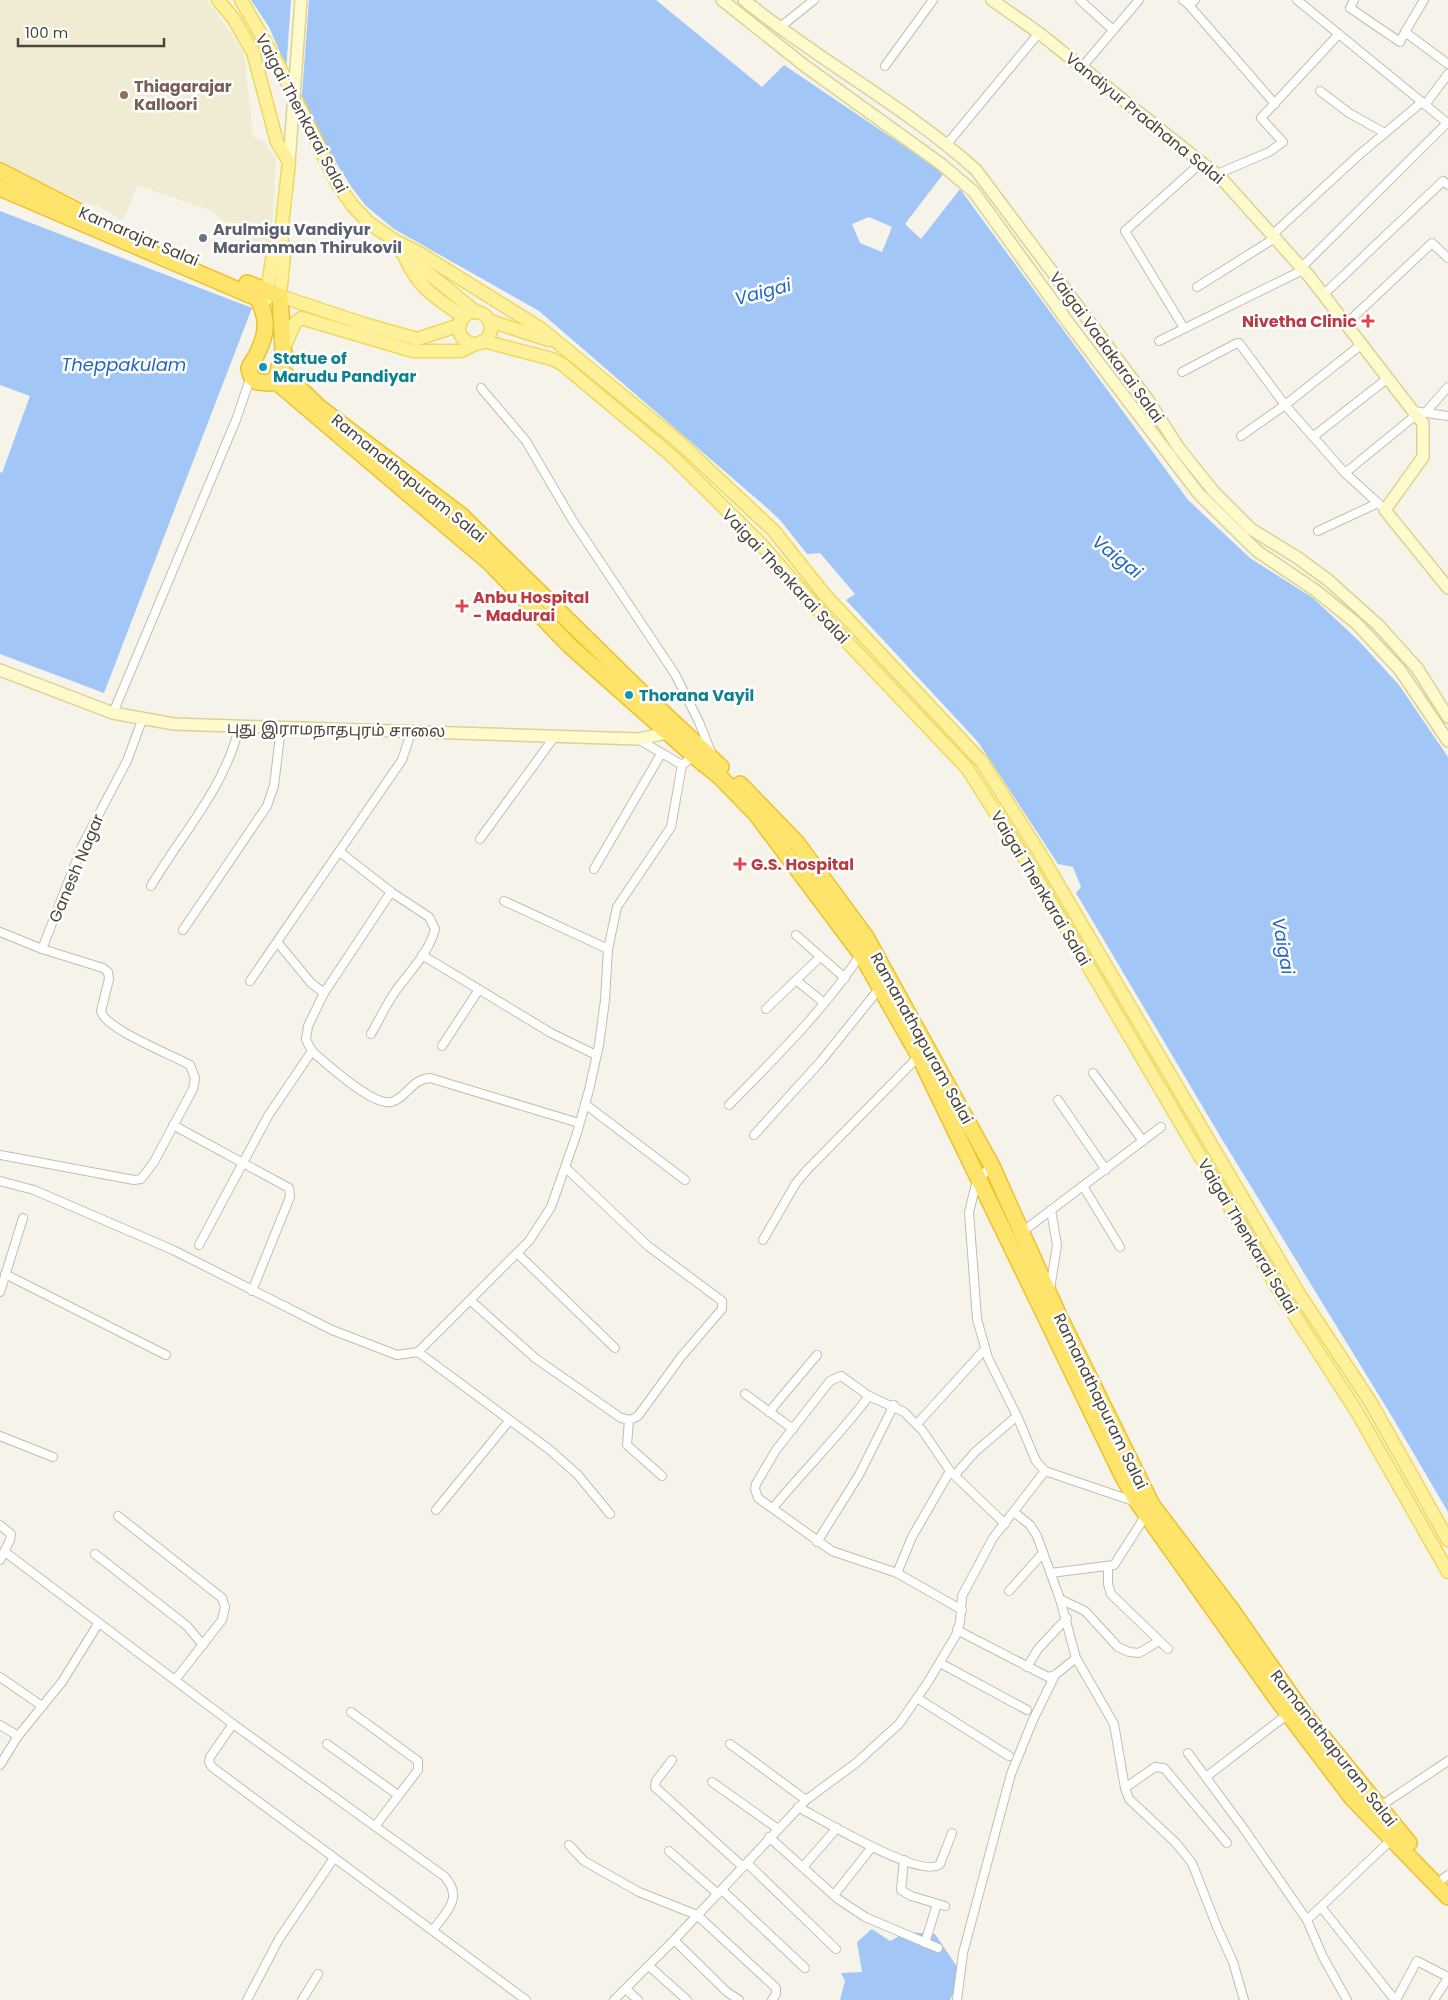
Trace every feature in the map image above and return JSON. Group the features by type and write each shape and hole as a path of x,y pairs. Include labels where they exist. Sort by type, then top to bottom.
{"highway":[{"name":"Kamarajar Salai","path":"0,171 61,203 274,294"},
{"name":"Kamarajar Salai","path":"0,188 257,298 264,310"},
{"name":"Ramanathapuram Salai","path":"274,294 283,350 296,383 319,407 462,516 674,731 688,761 720,777 756,814 861,954 879,989 919,1056 978,1180 1142,1509 1288,1714 1352,1798 1448,1897"},
{"path":"264,310 267,328 256,357 250,363 251,376 261,384 276,374 283,350"},
{"name":"Ramanathapuram Salai","path":"276,374 490,563 570,646 674,731 714,760 761,803 798,843 866,937 992,1166 1049,1294 1152,1505 1231,1609 1304,1714 1408,1842 1446,1879"},
{"path":"276,374 296,383"}],"main road":[{"name":"Vaigai Thenkarai Salai","path":"218,0 233,18 253,52 277,142 289,162"},
{"name":"Vaigai Thenkarai Salai","path":"241,0 279,66 338,185 352,205 369,223 540,328 679,442 774,530 824,594 982,762 1043,860 1299,1294 1371,1403 1448,1540"},
{"path":"264,310 274,294 273,253 281,234 289,162"},
{"name":"Vaigai Thenkarai Salai","path":"394,240 406,259 417,264 476,312"},
{"path":"406,259 411,271 424,288 462,321 463,338 479,342"},
{"path":"274,294 364,324 417,339 462,321 476,312 484,314 490,321 490,335 461,351 413,351 301,318 295,324 283,350"},
{"name":"Vaigai Thenkarai Salai","path":"490,321 556,342"},
{"name":"Vaigai Thenkarai Salai","path":"479,342 552,359 562,364 672,456 761,544 831,625 967,768 1030,866 1284,1299 1357,1412 1448,1572"}],"street":[{"path":"289,162 300,0"},
{"name":"Vaigai Vadakarai Salai","path":"722,0 953,174 974,192 1070,325 1199,494 1257,551 1316,590 1356,623 1400,670 1448,742"},
{"name":"Vaigai Vadakarai Salai","path":"744,0 779,28 947,144 976,170 1148,400 1178,447 1214,492 1251,529 1320,575 1378,625 1417,668 1448,717"},
{"path":"779,28 814,0"},
{"path":"885,66 933,0"},
{"name":"Vandiyur Pradhana Salai","path":"992,0 1039,33 1217,174 1302,269 1388,378 1419,412 1423,423 1423,457 1382,507"},
{"path":"1080,0 1113,30"},
{"path":"1082,67 1139,0"},
{"path":"1159,341 1302,269 1447,123 1297,0"},
{"path":"1354,0 1350,8 1400,42 1424,0"},
{"path":"1189,2 1275,104"},
{"path":"1405,32 1448,64"},
{"path":"947,144 1039,33"},
{"path":"1217,174 1269,152 1284,142 1260,118 1338,35"},
{"path":"1197,287 1274,237 1385,133 1424,104 1448,74"},
{"path":"1320,91 1348,113 1385,133"},
{"path":"953,174 964,159"},
{"path":"1184,328 1125,231 1202,162"},
{"path":"1324,295 1442,181 1448,185"},
{"path":"1346,324 1432,243 1448,258"},
{"path":"1182,372 1237,343 1242,346 1285,405 1345,473 1382,507 1448,588"},
{"path":"1241,436 1285,405 1362,344"},
{"path":"113,713 236,420 251,376"},
{"path":"1314,436 1388,378"},
{"path":"1345,473 1448,387"},
{"path":"481,388 526,441 573,521 675,674 699,722 720,777"},
{"path":"1419,412 1448,416"},
{"path":"1318,531 1382,507"},
{"name":"புது இராமநாதபுரம் சாலை","path":"0,670 113,713 142,720 174,724 412,730 638,739 674,731"},
{"name":"Ganesh Nagar","path":"42,949 83,844 127,761 142,720"},
{"path":"151,886 224,771 234,748 239,727"},
{"path":"183,930 267,806 274,786 281,727"},
{"path":"250,982 402,760 412,730"},
{"path":"480,839 555,736"},
{"path":"0,1181 34,1190 173,1250 332,1330 397,1355 418,1352 471,1301 529,1240 551,1207 566,1168 585,1104 596,1055 605,1000 608,949 617,907 671,827 688,761 661,754 638,739"},
{"path":"594,869 661,754"},
{"path":"340,852 391,892 434,922 433,938 394,993 371,1034"},
{"path":"391,892 324,993 308,1026 306,1039 312,1051 371,1098 383,1102 391,1102 400,1098 417,1081 430,1078 579,1123"},
{"path":"504,901 608,949"},
{"path":"0,932 42,949 103,968 108,972 109,979 101,1011 107,1023 190,1065 195,1078 193,1089 154,1162 141,1179 134,1180 0,1155"},
{"path":"796,935 844,978"},
{"path":"278,943 312,983 324,993"},
{"path":"729,1105 824,1003 861,954"},
{"path":"422,956 551,1033 596,1055"},
{"path":"766,1009 820,956"},
{"path":"796,980 824,1003"},
{"path":"754,1135 821,1060 879,989"},
{"path":"442,1046 478,991"},
{"path":"200,1245 241,1163 268,1116 312,1051"},
{"path":"763,1240 796,1183 807,1170 919,1056"},
{"path":"1093,1073 1143,1141"},
{"path":"1058,1100 1106,1170"},
{"path":"585,1104 685,1180"},
{"path":"173,1125 287,1186 290,1197 252,1291"},
{"path":"1022,1232 1161,1127"},
{"path":"992,1166 978,1180 969,1212 977,1319 985,1349 1036,1461 1046,1471 1142,1509 1118,1561 1108,1567 1051,1573"},
{"path":"471,1301 535,1358 621,1418 629,1420 638,1416 681,1357 722,1309 723,1303 648,1246 566,1168"},
{"path":"1084,1186 1120,1247"},
{"path":"1049,1294 1057,1245 1051,1210"},
{"path":"0,1292 23,1218"},
{"path":"517,1253 615,1348"},
{"path":"6,1274 166,1355"},
{"path":"917,1424 985,1349"},
{"path":"418,1352 550,1450 578,1475 610,1514"},
{"path":"769,1412 817,1355"},
{"path":"962,1610 897,1573 840,1555 817,1542 758,1498 755,1489 776,1450 793,1429 836,1377 845,1378 869,1396 894,1405 917,1424 952,1473 1005,1524"},
{"path":"745,1394 793,1429"},
{"path":"773,1508 805,1469 848,1424 869,1396"},
{"path":"817,1542 859,1475 894,1405"},
{"path":"897,1573 912,1536 952,1473 1017,1416"},
{"path":"629,1420 627,1445 662,1476"},
{"path":"436,1510 509,1421"},
{"path":"0,1436 53,1457"},
{"path":"614,2000 627,1990 650,1966 798,1807 856,1763 898,1724 940,1663 958,1630 964,1590 993,1538 1046,1471"},
{"path":"1014,1512 1030,1525 1051,1573 1067,1618 1076,1658 1114,1724 1124,1788 1129,1799 1137,1809 1176,1843 1192,1863 1217,1927 1234,1962 1244,2000"},
{"path":"118,1516 222,1598 225,1607 222,1620 175,1680"},
{"path":"0,1525 11,1534 0,1560"},
{"path":"5,1552 98,1624 444,1876 452,1884 454,1894 452,1903 433,1930"},
{"path":"1008,1591 1043,1553"},
{"path":"95,1554 187,1626 203,1645"},
{"path":"1108,1567 1108,1584 1112,1594 1168,1650"},
{"path":"1060,1599 1085,1611 1118,1647 1130,1652 1139,1653 1159,1641"},
{"path":"1027,1666 1038,1649 1067,1618"},
{"path":"0,1765 18,1736 62,1682 98,1624"},
{"path":"958,1630 1048,1677 1055,1675 1076,1658"},
{"path":"940,1663 1027,1710"},
{"path":"957,2000 964,1953 1012,1774 1033,1720 1055,1675"},
{"path":"0,1677 42,1706"},
{"path":"917,1698 1010,1756"},
{"path":"351,1712 418,1761 418,1770 376,1825"},
{"path":"1206,1777 1288,1714"},
{"path":"234,1724 210,1757 209,1762 212,1767 526,2000"},
{"path":"0,1725 18,1736"},
{"path":"327,1744 398,1795"},
{"path":"730,1744 806,1800"},
{"path":"1188,1753 1307,1920 1323,1957 1347,2000"},
{"path":"672,1760 656,1781 655,1787 745,1865 836,1949"},
{"path":"1379,1807 1448,1760"},
{"path":"1124,1788 1155,1767 1164,1768 1227,1843"},
{"path":"712,1782 778,1829"},
{"path":"798,1807 872,1847 904,1860 932,1867 938,1866 952,1834"},
{"path":"803,1867 837,1828"},
{"path":"769,1837 834,1895 865,1917 938,1948"},
{"path":"1307,1920 1392,1838"},
{"path":"569,1845 584,1861 639,1892 697,1915 776,1988 776,1994 772,2000"},
{"path":"834,1895 872,1847"},
{"path":"669,1851 720,1892 805,1968"},
{"path":"247,2000 279,1939 334,1858"},
{"path":"904,1860 901,1890 910,1896 941,1905 925,1943"},
{"path":"1321,1907 1395,2000 1417,1961 1448,1978 1434,2000"},
{"path":"674,1940 727,1992 739,2000"},
{"path":"650,1966 687,2000"},
{"path":"302,2000 318,1974"},
{"path":"627,1990 638,2000"}],"shaded area":[{"name":"Thiagarajar Kalloori","path":"0,0 207,0 244,52 253,137 264,141 276,160 271,249 268,256 264,255 212,211 137,185 123,221 97,205 95,207 0,163"}],"water":[{"name":"Vaigai","path":"251,0 656,0 762,87 784,65 944,173 905,224 921,239 960,189 1188,500 1250,558 1313,598 1358,640 1399,685 1448,757 1448,1512 1394,1420 1220,1136 1076,893 1081,887 1073,867 1058,864 978,742 846,600 855,594 820,553 807,554 781,521 765,506 539,311 394,229 366,206 352,188 310,121 269,27","holes":["869,217 892,227 882,252 860,243 852,224"]},
{"name":"Theppakulam","path":"0,211 252,308 104,693 0,654 0,472 2,473 30,396 0,385"},
{"path":"872,1929 890,1941 907,1932 935,1934 962,1974 950,2000 840,2000 845,1981 841,1973 862,1972 857,1942"}],"pier":[{"path":"291,0 309,0 301,107 286,72"}],"place":[{"name":"Thiagarajar Kalloori","path":"124,95"},
{"name":"Arulmigu Vandiyur Mariamman Thirukovil","path":"203,238"},
{"name":"Nivetha Clinic","path":"1368,321"},
{"name":"Statue of Marudu Pandiyar","path":"263,367"},
{"name":"Anbu Hospital - Madurai","path":"462,606"},
{"name":"Thorana Vayil","path":"629,695"},
{"name":"G.S. Hospital","path":"740,864"}]}
